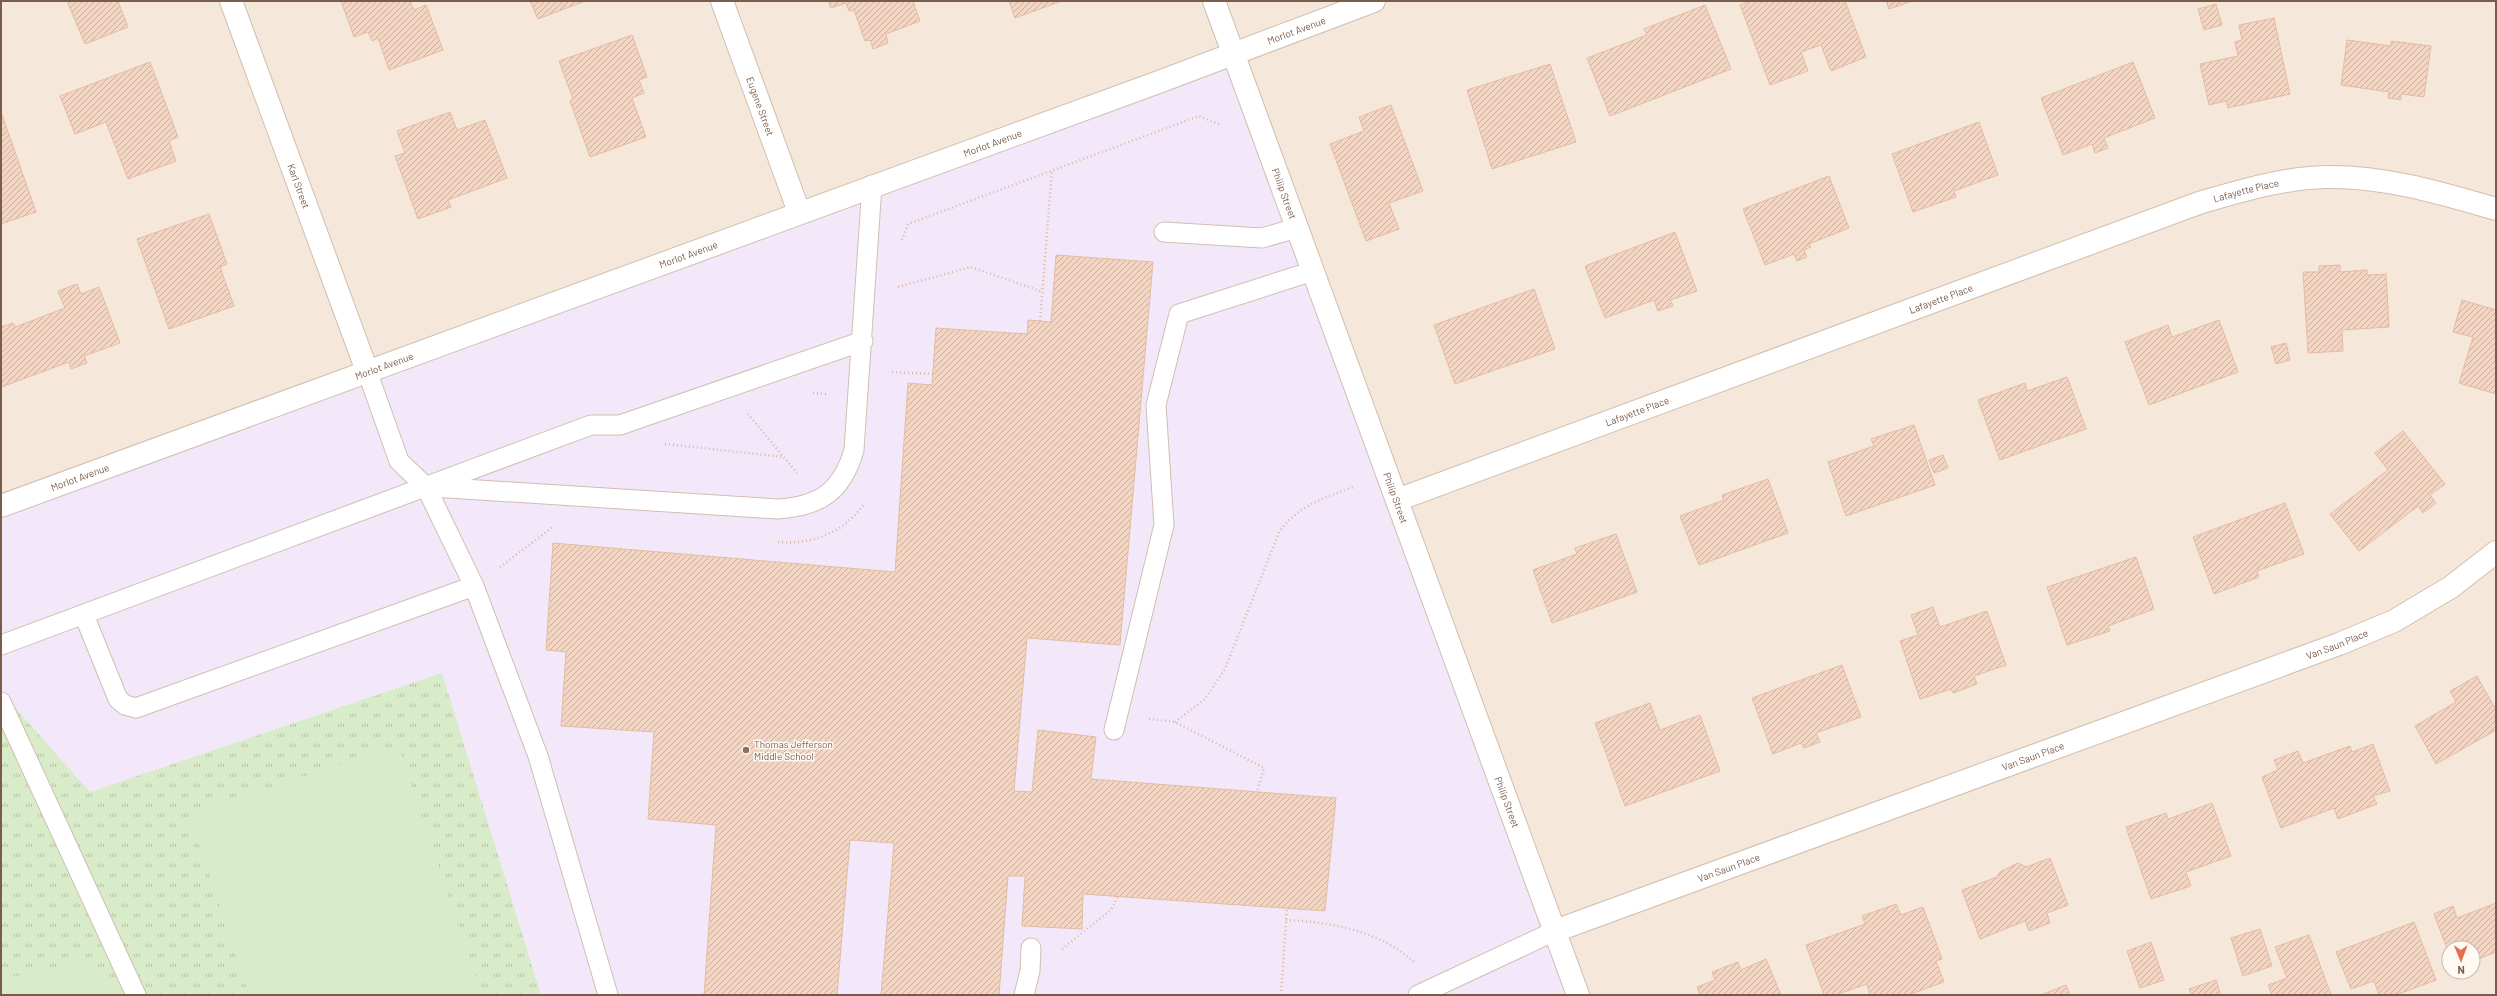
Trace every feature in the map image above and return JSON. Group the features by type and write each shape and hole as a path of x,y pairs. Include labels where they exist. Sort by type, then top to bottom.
{"street":[{"name":"Karl Street","path":"231,1 367,372"},
{"name":"Eugene Street","path":"722,1 799,212"},
{"name":"Philip Street","path":"1214,1 1578,995"},
{"name":"Morlot Avenue","path":"1,506 1374,1"},
{"name":"Lafayette Place","path":"1397,500 2199,203 2264,185 2326,177 2389,181 2496,209"},
{"name":"Van Saun Place","path":"1555,931 2339,644 2394,621 2438,595 2496,552"}],"lane":[{"path":"426,486 778,509 799,508 825,498 848,469 854,450 863,341 872,185"},
{"path":"1164,232 1262,238 1297,228"},
{"path":"1116,722 1164,525 1156,405 1178,314 1313,271"},
{"path":"1,645 590,425 620,425 863,341"},
{"path":"367,372 399,461 426,486 474,586 538,756 608,995"},
{"path":"84,615 118,699 125,705 136,708 474,586"},
{"path":"1,702 136,995"},
{"path":"1418,995 1555,931"},
{"path":"1024,995 1030,971 1031,948"}],"path":[{"path":"1040,321 1052,171"},
{"path":"898,287 971,267 1043,292"},
{"path":"892,372 933,374"},
{"path":"806,393 823,393 831,397"},
{"path":"741,416 754,411"},
{"path":"748,413 803,481 850,520"},
{"path":"678,440 664,445 784,458"},
{"path":"1175,722 1205,699 1225,669 1278,532 1289,518 1305,506 1353,487"},
{"path":"1116,722 1175,722 1264,768 1257,792"},
{"path":"1030,971 1081,936 1111,910 1118,897"},
{"path":"1281,995 1287,908"},
{"path":"1286,920 1329,923 1369,934 1408,956 1431,977 1436,987"}],"shaded area":[{"path":"1,1 2496,1 2496,995 1581,995 1,505"},
{"name":"Thomas Jefferson Middle School","path":"1233,53 1581,995 1,995 1,506"}],"green space":[{"path":"442,673 541,995 1,995 1,692 90,792"},
{"path":"398,745 482,995 249,995 189,814"},
{"path":"92,960 109,979 118,995 1,995 1,979"}],"building":[{"path":"67,1 118,1 128,27 85,44"},
{"path":"341,1 410,1 414,10 426,5 443,50 389,70 378,38 372,41 368,32 354,37"},
{"path":"530,1 585,1 538,19"},
{"path":"828,1 913,1 920,21 886,34 888,43 873,49 870,40 865,41 854,10 849,11 846,3 831,8"},
{"path":"1009,1 1062,1 1015,18"},
{"path":"1751,1 1845,1 1866,57 1831,71 1821,45 1801,52 1808,71 1770,85 1740,5"},
{"path":"1886,1 1913,1 1889,9"},
{"path":"2216,4 2222,25 2204,30 2198,9"},
{"path":"1705,5 1731,69 1610,116 1587,58 1647,35 1644,29"},
{"path":"2274,18 2290,94 2228,108 2226,101 2209,105 2200,64 2238,56 2235,42 2242,40 2239,25"},
{"path":"632,35 647,77 639,80 644,93 632,98 646,137 590,157 570,101 573,99 559,61"},
{"path":"2347,40 2391,46 2391,41 2431,46 2424,97 2401,94 2401,100 2388,98 2389,92 2341,85"},
{"path":"150,62 178,137 169,141 176,161 128,179 106,122 75,134 60,96"},
{"path":"2133,62 2155,118 2104,138 2108,148 2095,153 2092,144 2063,155 2041,98"},
{"path":"1550,64 1576,142 1492,169 1467,90"},
{"path":"1391,105 1423,191 1389,203 1399,229 1366,241 1330,144 1364,131 1359,117"},
{"path":"1,112 36,212 1,224"},
{"path":"450,112 457,130 485,120 507,178 448,200 451,207 418,219 395,156 405,153 397,131"},
{"path":"1979,122 1998,175 1954,191 1956,197 1913,212 1892,154"},
{"path":"1829,176 1849,228 1809,244 1811,247 1804,250 1807,257 1797,261 1794,254 1765,265 1743,209"},
{"path":"209,214 227,264 220,267 234,306 169,329 137,239"},
{"path":"1675,232 1697,291 1670,300 1673,306 1658,311 1654,300 1605,318 1585,266"},
{"path":"1056,255 1153,262 1120,645 1027,638 1014,791 1032,792 1038,730 1096,737 1091,779 1336,798 1325,911 1083,894 1082,929 1022,926 1025,876 1008,876 999,995 881,995 894,843 850,840 837,995 704,995 716,825 648,819 654,732 561,726 566,652 546,650 553,543 895,572 908,383 932,385 936,328 1027,334 1028,320 1051,322"},
{"path":"2340,265 2340,272 2367,270 2367,275 2386,274 2389,327 2342,330 2343,351 2308,353 2303,272 2319,272 2319,266"},
{"path":"77,284 81,294 99,287 120,343 84,356 87,363 71,369 69,362 1,387 1,327 13,323 15,327 65,308 58,291"},
{"path":"1534,289 1555,349 1455,384 1434,325"},
{"path":"2462,300 2496,310 2496,394 2459,383 2473,337 2453,332"},
{"path":"2219,320 2238,372 2149,405 2125,342 2168,325 2172,337"},
{"path":"2286,343 2290,360 2276,364 2271,347"},
{"path":"2067,377 2086,429 2000,460 1978,400 2025,383 2027,391"},
{"path":"1914,425 1935,485 1846,516 1828,462 1874,446 1871,439"},
{"path":"2403,431 2445,484 2430,495 2436,503 2423,513 2418,506 2359,551 2330,514 2388,470 2375,453"},
{"path":"1943,455 1948,468 1934,473 1929,460"},
{"path":"1768,479 1788,533 1699,565 1680,516 1724,500 1722,495"},
{"path":"2285,503 2304,554 2257,571 2259,577 2214,594 2193,537"},
{"path":"1616,534 1637,592 1552,623 1533,570 1577,554 1575,548"},
{"path":"2136,557 2154,609 2108,626 2110,631 2067,645 2047,587"},
{"path":"1933,607 1940,627 1987,611 2006,665 1974,676 1977,684 1953,693 1951,689 1920,699 1900,641 1918,635 1911,615"},
{"path":"1842,665 1861,717 1816,733 1820,742 1804,748 1801,743 1773,754 1752,698"},
{"path":"2477,676 2496,710 2496,730 2436,764 2415,726 2456,702 2450,691"},
{"path":"1650,703 1660,730 1700,715 1720,771 1625,806 1595,723"},
{"path":"2373,744 2390,791 2373,796 2377,804 2338,819 2334,808 2281,828 2262,777 2278,770 2274,760 2298,751 2303,763 2350,746 2352,752"},
{"path":"2212,803 2231,856 2186,872 2191,886 2151,899 2126,827 2166,813 2168,819"},
{"path":"2050,858 2068,905 2047,913 2050,923 2029,931 2025,921 1980,939 1962,890 1997,877 2000,872 2018,863 2026,867"},
{"path":"2496,903 2496,952 2481,958 2481,940 2444,940 2434,914 2453,906 2457,918"},
{"path":"1896,904 1901,915 1923,907 1942,959 1936,961 1944,982 1908,995 1870,995 1867,984 1835,995 1824,995 1806,945 1865,924 1862,916"},
{"path":"2414,922 2436,980 2396,995 2379,995 2374,981 2351,989 2336,952"},
{"path":"2260,929 2272,966 2243,976 2231,938"},
{"path":"2309,935 2331,995 2272,995 2268,985 2287,978 2275,947"},
{"path":"2151,942 2164,980 2140,988 2127,951"},
{"path":"1766,959 1781,995 1700,995 1697,987 1715,980 1712,972 1738,962 1741,970"},
{"path":"2216,980 2221,995 2192,995 2189,989"},
{"path":"2066,985 2070,995 2041,995"}],"place":[{"name":"Thomas Jefferson Middle School","path":"746,750"}]}
